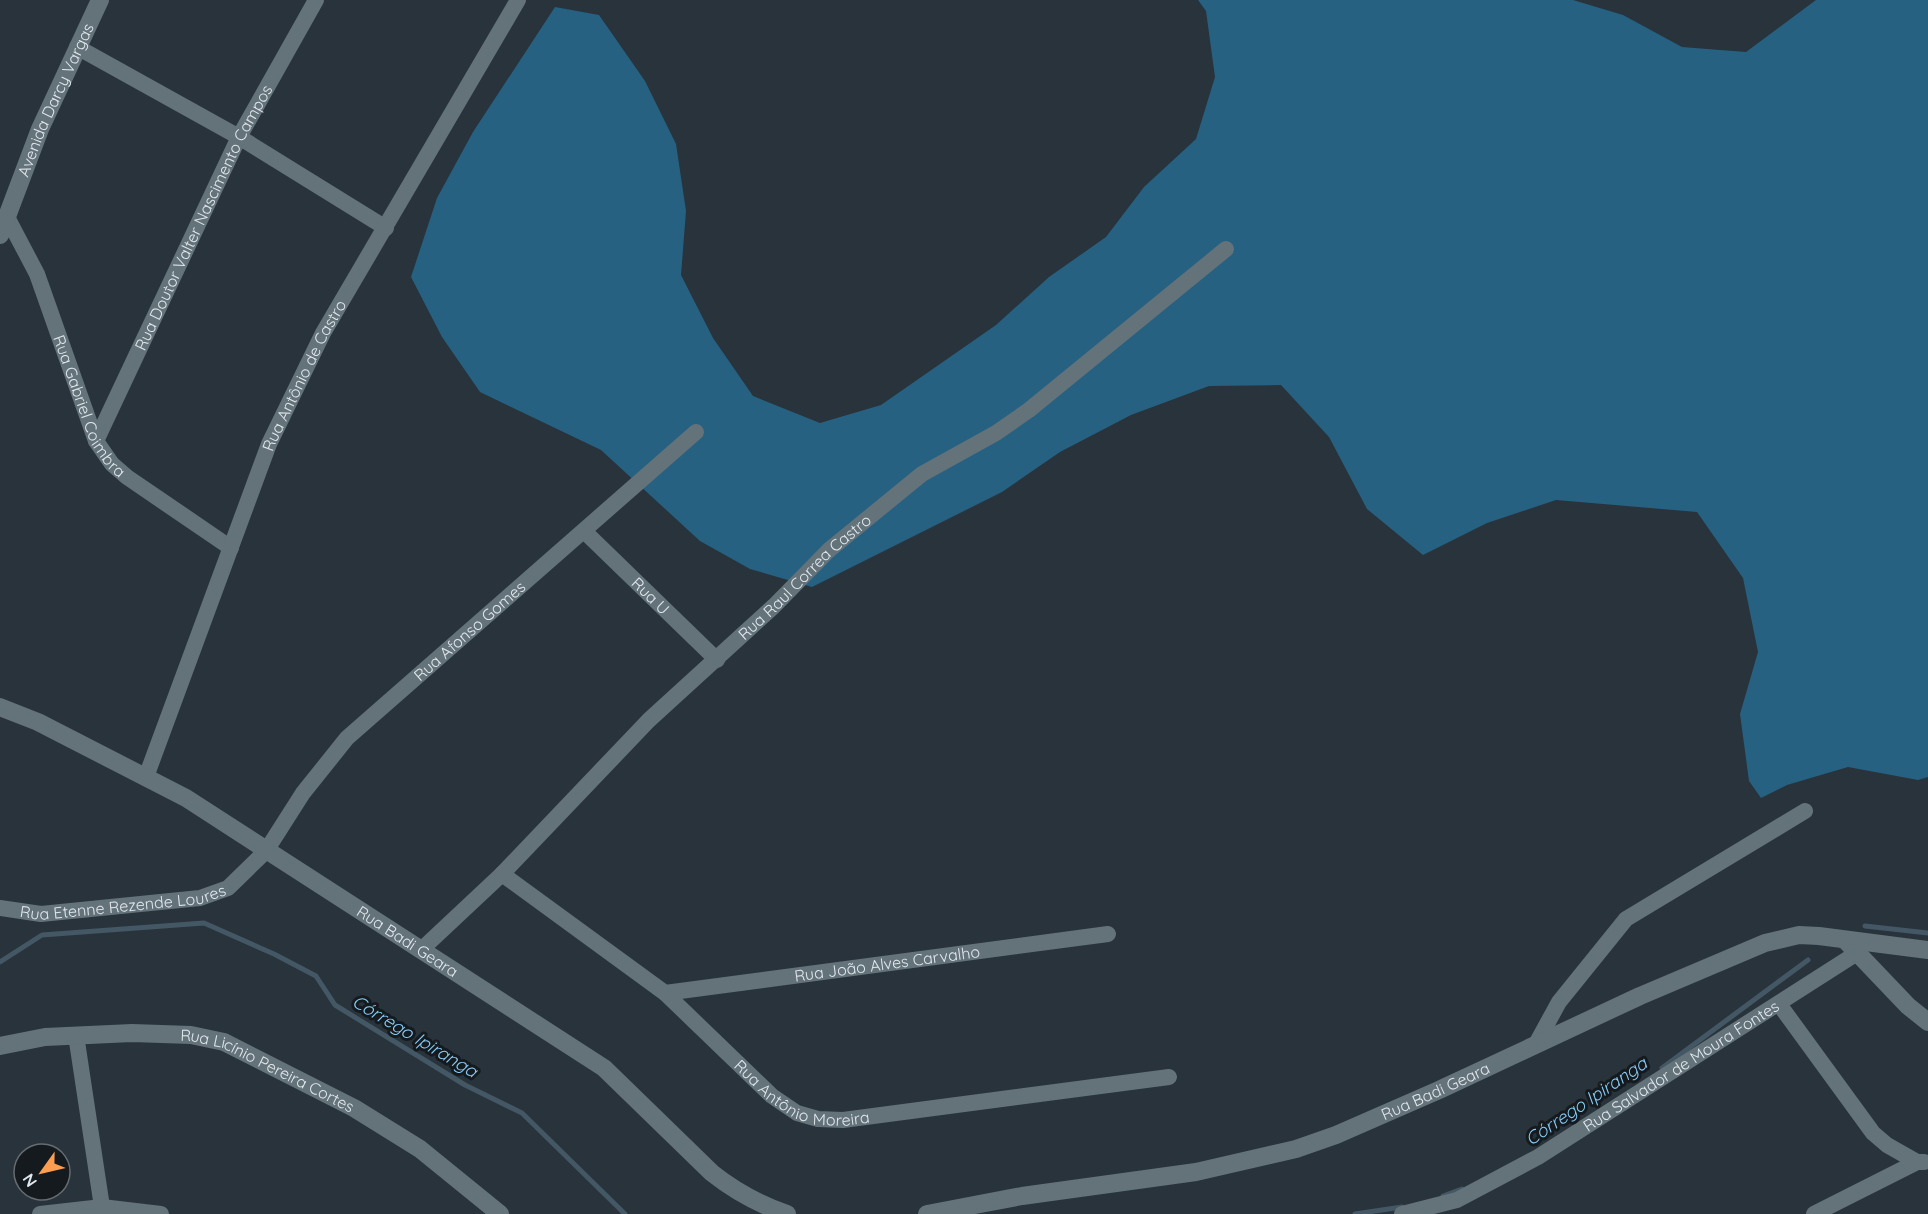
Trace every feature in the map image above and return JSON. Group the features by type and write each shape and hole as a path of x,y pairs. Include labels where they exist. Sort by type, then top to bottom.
{"street":[{"name":"Avenida Darcy Vargas","path":"0,235 40,129 100,0"},
{"name":"Rua Doutor Valter Nascimento Campos","path":"96,441 239,137 316,0"},
{"name":"Rua Antônio de Castro","path":"146,777 279,423 323,333 386,228 467,82 518,0"},
{"path":"77,47 239,137 386,228"},
{"name":"Rua Gabriel Coimbra","path":"7,217 37,273 96,441 112,464 127,477 231,548"},
{"name":"Rua Raul Correa Castro","path":"422,949 502,874 655,714 717,660 829,550 863,520 922,474 996,433 1029,410 1226,249"},
{"name":"Rua Afonso Gomes","path":"266,851 303,793 347,738 696,432"},
{"name":"Rua U","path":"584,531 717,660"},
{"name":"Rua Badi Geara","path":"0,707 38,722 186,798 422,949 604,1068 711,1173 730,1188 756,1203 787,1214"},
{"path":"1536,1044 1559,1002 1626,919 1805,811"},
{"name":"Rua Etenne Rezende Loures","path":"0,908 41,914 200,898 228,888 266,851"},
{"name":"Rua Antônio Moreira","path":"502,874 665,993 771,1095 797,1113 818,1119 843,1120 1169,1077"},
{"name":"Rua João Alves Carvalho","path":"665,993 1108,934"},
{"name":"Rua Badi Geara","path":"927,1214 1022,1196 1196,1172 1296,1149 1336,1135 1439,1090 1536,1044 1765,943 1799,935 1852,947 1928,950"},
{"path":"1852,947 1908,1006 1928,1022"},
{"name":"Rua Salvador de Moura Fontes","path":"1402,1214 1457,1200 1479,1190 1631,1099 1779,1004 1852,947"},
{"path":"1779,1004 1873,1133 1887,1145 1922,1162"},
{"path":"76,1035 102,1207"},
{"name":"Rua Licínio Pereira Cortes","path":"0,1046 45,1037 76,1035 191,1035 224,1042 354,1108 420,1149 500,1214"},
{"path":"1814,1214 1922,1162"},
{"path":"40,1214 102,1207 161,1214"}],"shaded area":[{"path":"1198,0 1573,0 1623,15 1682,47 1746,52 1816,0 1928,0 1928,777 1918,780 1848,767 1787,785 1761,798 1749,781 1740,714 1758,652 1743,578 1697,512 1556,500 1487,523 1423,555 1367,509 1329,437 1281,385 1209,386 1131,415 1060,452 1002,492 812,587 750,569 700,541 601,450 480,392 442,337 411,277 437,198 473,132 555,7 599,15 645,81 676,144 686,211 681,275 713,338 753,396 820,423 881,405 996,325 1049,277 1106,237 1144,187 1196,139 1215,77 1206,11"}],"waterway":[{"name":"Córrego Ipiranga","path":"0,962 42,935 204,923 274,954 316,976 335,1005 465,1085 522,1113 625,1214"},
{"name":"Córrego Ipiranga","path":"1865,926 1928,933"},
{"name":"Córrego Ipiranga","path":"1662,1068 1808,960"},
{"name":"Córrego Ipiranga","path":"1443,1196 1462,1189"},
{"name":"Córrego Ipiranga","path":"1355,1214 1402,1207"}]}
